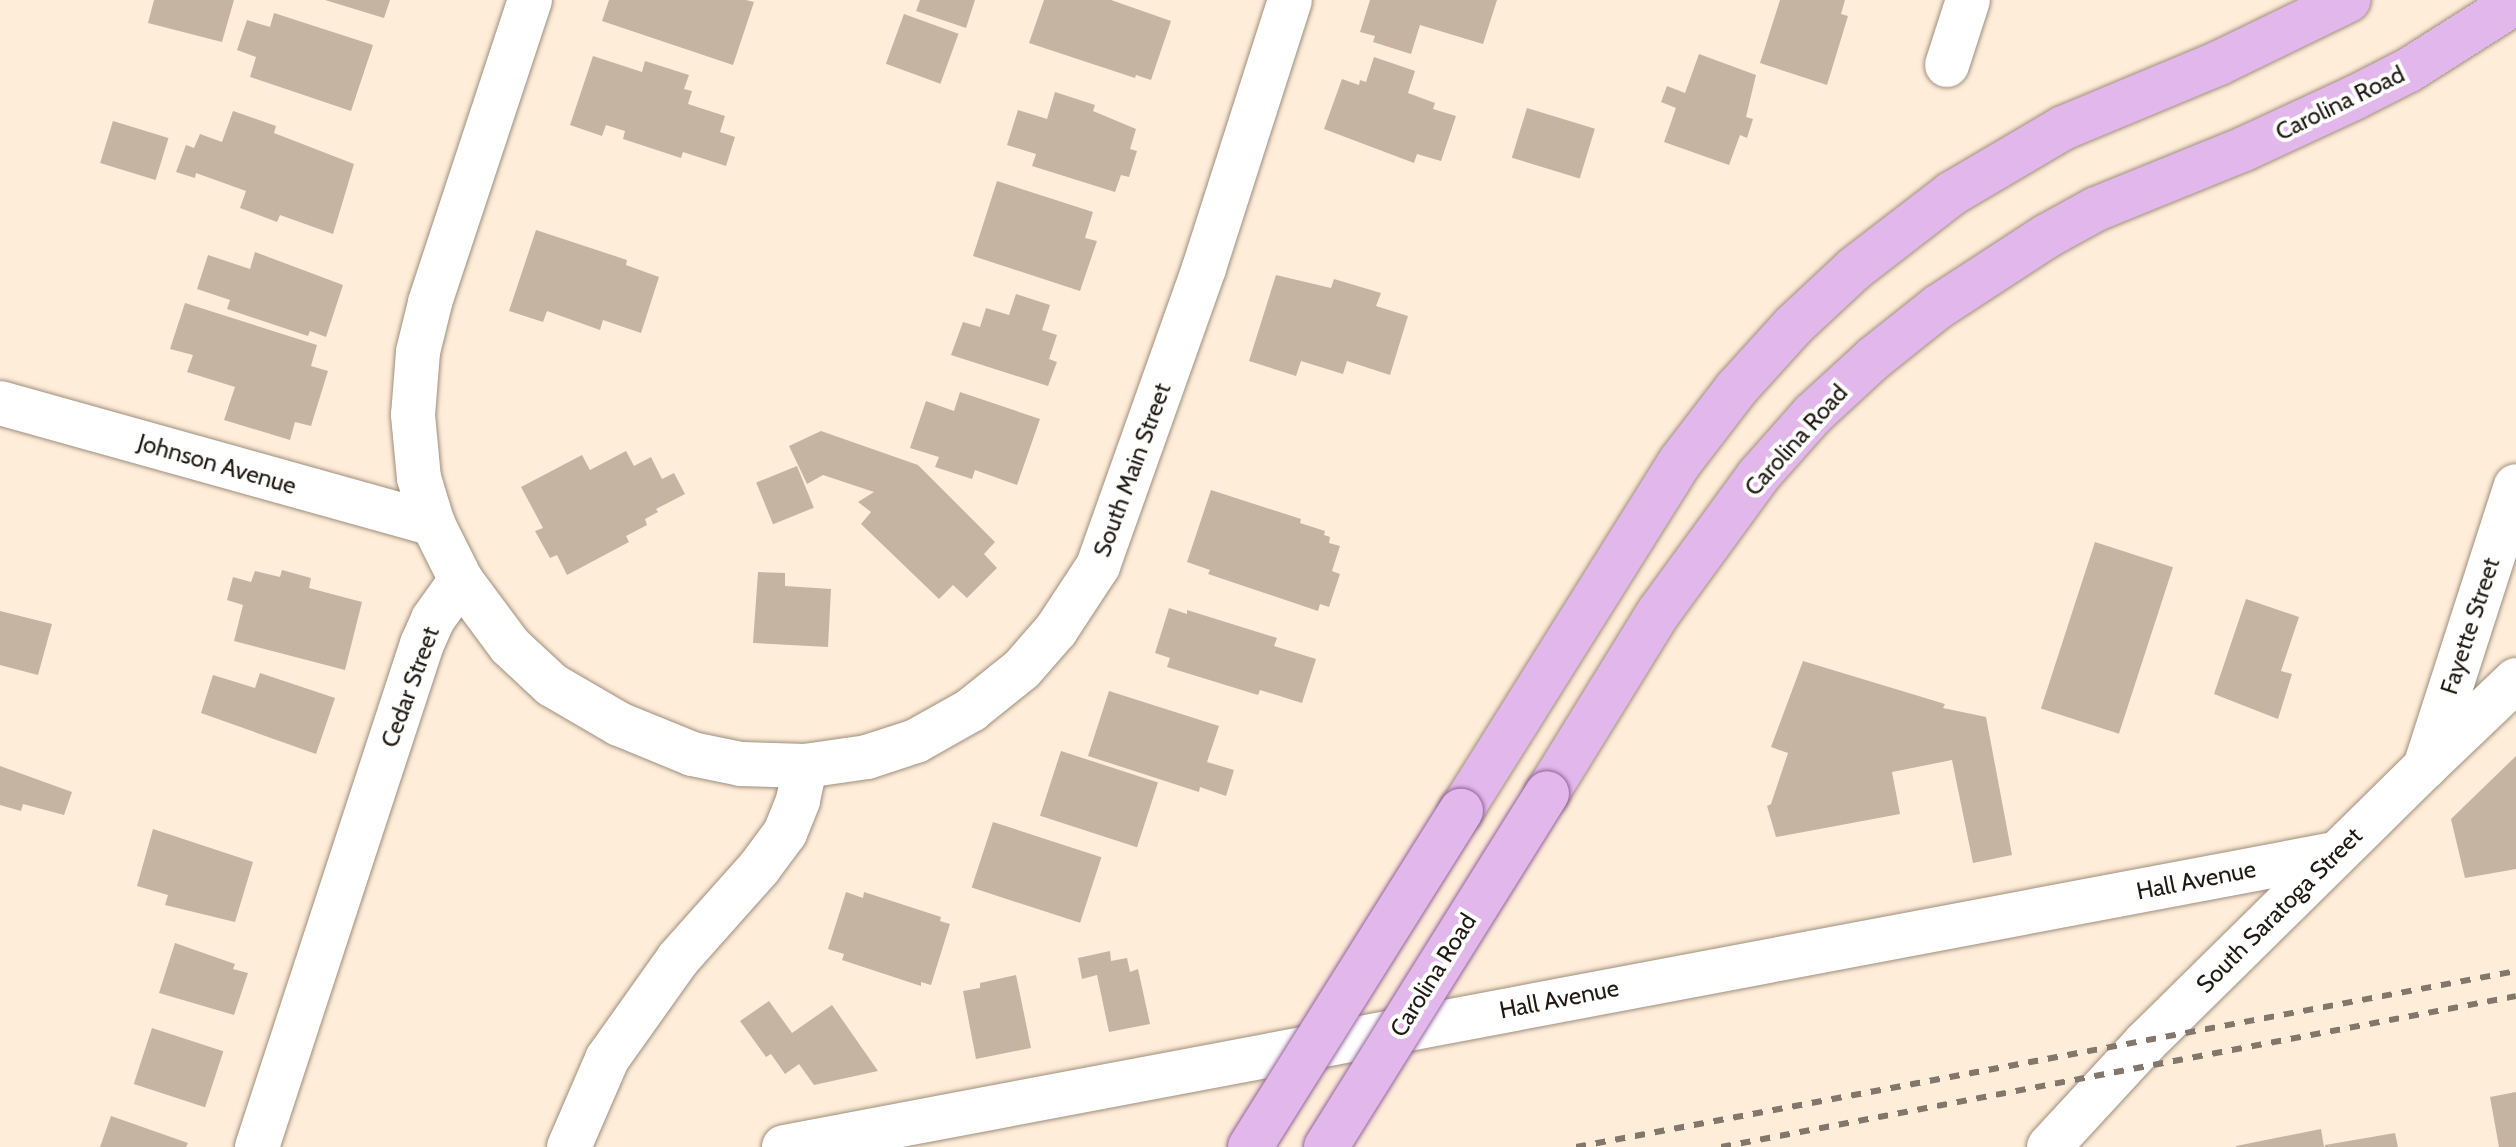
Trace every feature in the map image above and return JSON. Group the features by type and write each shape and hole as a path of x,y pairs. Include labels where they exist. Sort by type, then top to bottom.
{"main road":[{"path":"1250,1147 1680,462 1736,389 1794,325 1854,269 1951,194 2063,128 2219,63 2349,0"},
{"name":"Carolina Road","path":"1326,1147 1659,612 1758,476 1813,414 1874,358 1938,307 2047,236 2096,209 2244,149 2356,97 2409,70 2516,2"}],"street":[{"path":"530,0 430,303 418,352 413,415 419,478 433,524 461,580 510,646 542,675 619,724 692,754 741,764 805,766 798,800 785,833 759,868 678,959 607,1059 569,1147"},
{"name":"South Main Street","path":"805,766 867,757 916,741 971,710 1022,669 1056,630 1098,566 1204,268 1290,0"},
{"path":"1947,65 1968,0"},
{"name":"Johnson Avenue","path":"0,403 433,524"},
{"name":"Fayette Street","path":"2425,767 2516,486"},
{"name":"Cedar Street","path":"257,1147 422,644 433,619 461,580"},
{"name":"South Saratoga Street","path":"2049,1147 2146,1042 2334,854 2516,680"},
{"name":"Hall Avenue","path":"784,1147 2334,854"}],"building":[{"path":"154,0 234,0 222,42 148,23"},
{"path":"325,0 390,0 384,18"},
{"path":"609,0 754,2 733,65 602,21"},
{"path":"920,0 975,0 966,28 916,11"},
{"path":"1044,0 1111,0 1171,21 1151,80 1136,75 1135,78 1029,43"},
{"path":"1370,0 1497,0 1483,44 1420,25 1411,54 1373,42 1375,36 1360,32"},
{"path":"1780,0 1845,0 1841,14 1848,16 1827,85 1760,63"},
{"path":"274,13 373,45 351,111 250,77 256,57 237,50 247,20 270,27"},
{"path":"904,14 959,34 940,84 886,64"},
{"path":"1699,54 1756,75 1746,117 1753,119 1747,138 1740,135 1729,165 1664,142 1676,108 1661,102 1667,86 1685,93"},
{"path":"593,56 642,72 645,61 689,75 684,89 692,91 688,104 725,116 720,132 735,137 726,166 683,152 681,158 623,139 625,131 606,125 602,136 570,125"},
{"path":"1374,57 1415,71 1408,93 1435,103 1433,109 1456,116 1441,161 1417,154 1414,163 1324,129 1342,79 1359,85 1360,80 1366,82"},
{"path":"1055,92 1095,105 1093,111 1136,129 1130,149 1137,151 1129,177 1121,175 1115,192 1032,166 1036,154 1007,145 1018,110 1047,119"},
{"path":"1527,108 1595,129 1580,178 1512,158"},
{"path":"233,111 276,126 274,133 354,164 333,234 280,215 277,222 240,208 246,191 196,173 195,178 176,172 186,145 194,148 200,134 222,142"},
{"path":"113,121 168,138 156,180 100,163"},
{"path":"997,181 1093,212 1085,238 1097,241 1080,291 973,256"},
{"path":"536,230 627,260 626,265 659,277 641,333 603,320 600,330 547,311 543,322 509,311"},
{"path":"255,252 343,285 326,337 310,331 308,336 227,309 230,300 197,289 208,255 250,269"},
{"path":"1276,275 1331,288 1334,279 1381,293 1376,306 1408,316 1390,375 1347,361 1343,374 1301,361 1296,376 1249,361"},
{"path":"1016,294 1050,305 1042,330 1057,335 1049,359 1057,362 1048,386 951,355 963,322 980,327 986,308 1009,315"},
{"path":"185,303 317,345 311,366 328,371 311,426 295,422 290,440 224,420 235,387 187,372 193,355 170,349"},
{"path":"960,392 1040,419 1017,485 975,470 972,479 935,467 939,457 910,448 926,401 954,411"},
{"path":"821,431 918,465 995,542 984,554 997,568 967,598 953,585 939,599 861,524 871,512 858,502 874,492 823,475 807,484 789,446"},
{"path":"626,451 634,466 651,457 662,479 674,473 685,494 656,509 658,512 645,519 647,525 626,536 629,542 567,575 557,555 550,558 535,531 543,528 521,487 582,455 590,470"},
{"path":"797,466 814,508 773,524 756,482"},
{"path":"1211,490 1301,519 1300,523 1325,531 1324,535 1330,537 1329,543 1340,546 1332,571 1340,574 1329,607 1320,604 1318,611 1208,574 1210,570 1187,562"},
{"path":"2095,542 2173,567 2119,734 2041,708"},
{"path":"282,570 311,578 309,588 362,602 345,670 234,641 243,605 227,600 233,577 251,582 255,571 280,577"},
{"path":"758,572 785,573 785,586 831,589 828,647 753,643"},
{"path":"2246,599 2299,617 2281,671 2292,674 2278,719 2214,694"},
{"path":"1169,608 1187,614 1187,610 1277,638 1274,646 1316,659 1302,703 1260,690 1258,695 1167,667 1170,658 1155,653"},
{"path":"0,611 52,624 38,675 0,665"},
{"path":"1803,661 1945,704 1943,708 1986,717 2012,855 1973,863 1952,760 1892,772 1900,814 1776,837 1767,806 1771,804 1788,753 1771,747"},
{"path":"260,673 335,698 316,754 201,713 213,675 255,688"},
{"path":"1109,691 1219,726 1207,762 1234,770 1226,796 1200,787 1199,792 1088,756"},
{"path":"1061,751 1158,783 1137,847 1040,816"},
{"path":"2516,756 2516,869 2465,878 2451,819"},
{"path":"0,766 72,792 64,815 23,804 21,811 0,805"},
{"path":"993,822 1101,857 1080,923 972,888"},
{"path":"153,829 253,862 235,922 165,905 168,895 137,886"},
{"path":"846,892 863,898 864,892 941,917 940,921 950,924 931,985 921,982 921,986 842,960 844,954 828,949"},
{"path":"175,943 235,964 233,969 248,973 234,1015 159,993"},
{"path":"1110,951 1111,961 1127,958 1130,972 1138,969 1150,1024 1109,1032 1097,975 1082,979 1078,958"},
{"path":"1016,975 1031,1048 976,1059 963,991 980,988 980,983"},
{"path":"769,1001 792,1033 832,1005 878,1071 814,1085 799,1064 785,1074 771,1054 766,1057 740,1021"},
{"path":"152,1028 223,1051 205,1107 134,1084"},
{"path":"2516,1092 2516,1147 2499,1147 2490,1097"},
{"path":"111,1116 188,1143 186,1147 100,1147"},
{"path":"2321,1129 2324,1147 2236,1147 2236,1146"},
{"path":"2395,1133 2398,1147 2325,1147 2325,1145"}],"railway":[{"path":"1576,1147 2516,971"},
{"path":"1721,1147 2516,996"}]}
